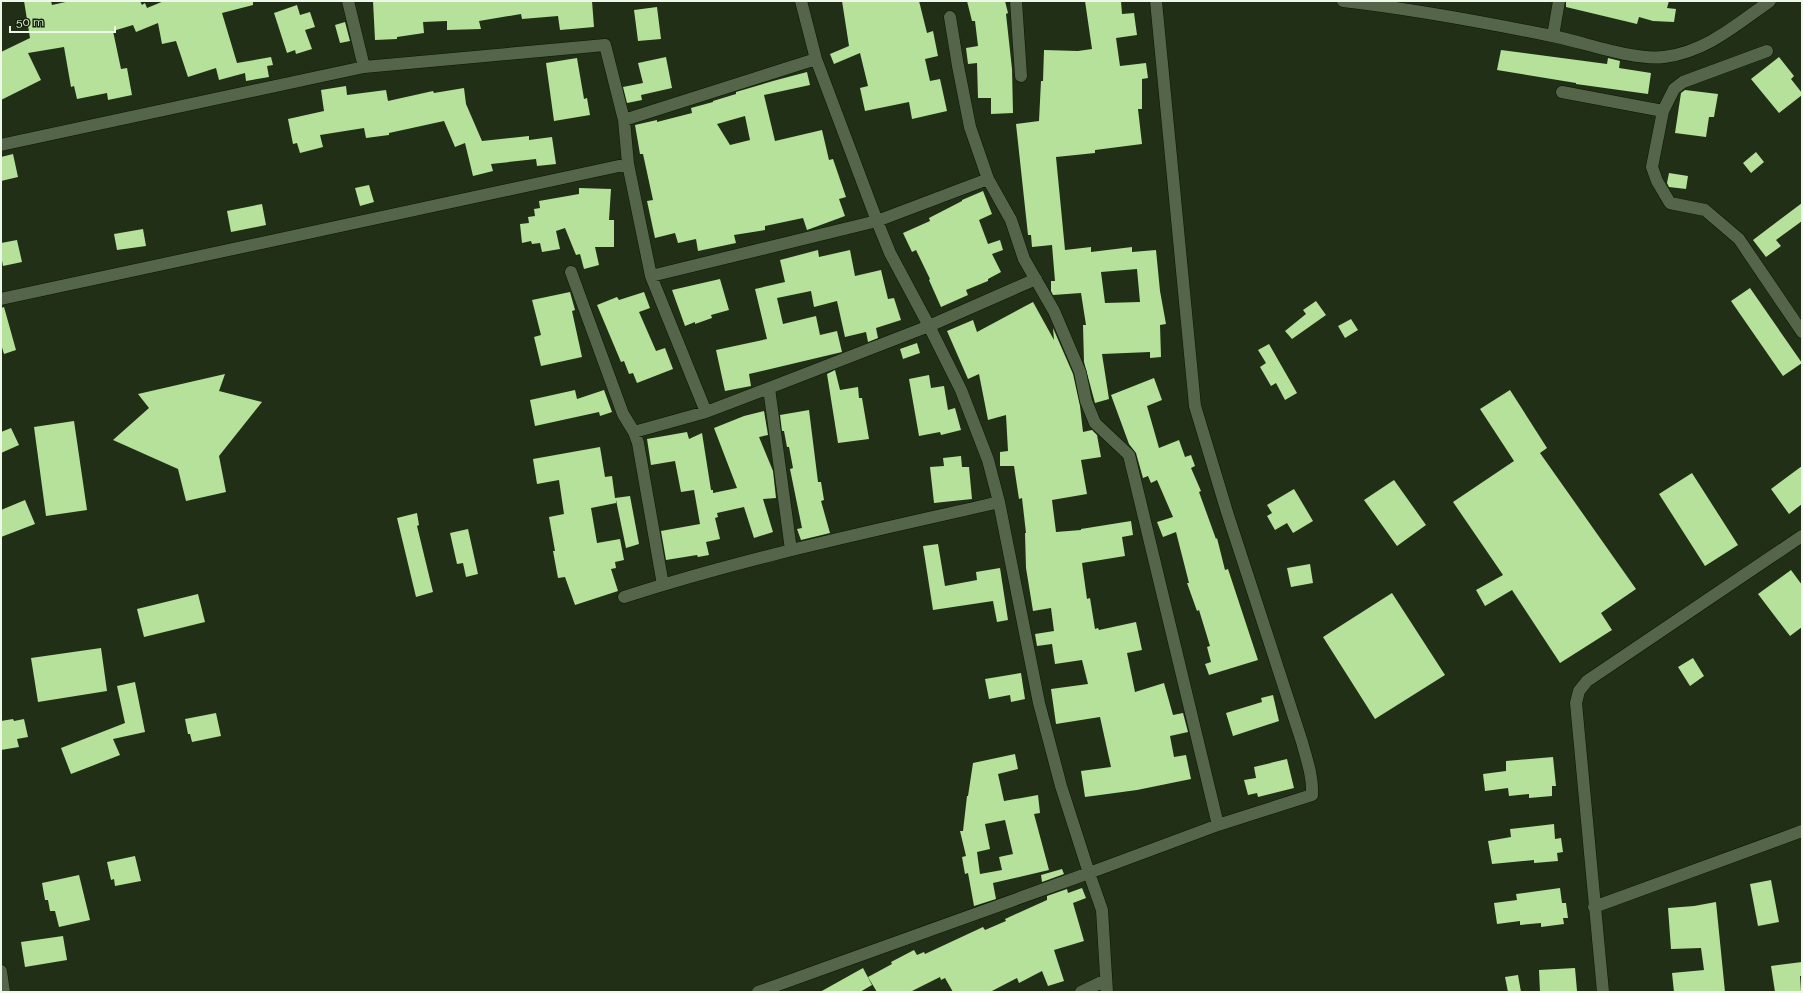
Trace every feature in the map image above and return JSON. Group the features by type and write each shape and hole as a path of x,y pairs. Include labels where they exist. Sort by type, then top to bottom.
{"street":[{"path":"348,1 364,67"},
{"path":"801,1 816,59 890,253 961,390 988,460 999,502 1039,703 1061,786 1102,910 1107,992"},
{"path":"1016,1 1021,76"},
{"path":"758,992 1218,825 1312,795 1311,773 1302,742 1227,512 1195,406 1156,1"},
{"path":"1343,1 1394,4 1553,36 1639,56 1663,57 1707,44 1770,1"},
{"path":"1553,36 1559,1"},
{"path":"950,17 970,127 988,179 1011,220 1024,259 1054,311 1080,372 1086,401 1095,423 1129,455 1218,825"},
{"path":"1,145 364,67 605,46 624,120 628,164 651,276 706,412"},
{"path":"1767,51 1683,82 1674,90 1663,111 1652,167 1657,181 1670,203 1705,210 1739,239 1802,332"},
{"path":"624,120 816,59"},
{"path":"1562,92 1663,111"},
{"path":"1,299 628,164"},
{"path":"651,276 877,220 988,179"},
{"path":"571,272 623,414 634,432 638,443 663,585"},
{"path":"634,432 706,412 929,326 1036,279"},
{"path":"769,388 790,550"},
{"path":"624,597 790,550 999,502"},
{"path":"1603,992 1576,703 1579,691 1587,681 1802,536"},
{"path":"1594,907 1802,830"},
{"path":"1,971 4,992"},
{"path":"1081,992 1106,980"}],"building":[{"path":"24,1 51,1 52,5 70,1 140,1 142,5 145,3 147,8 164,1 253,1 253,5 222,13 237,63 271,57 273,65 267,66 269,77 246,81 245,73 219,80 216,68 188,77 176,41 162,44 158,23 136,32 133,25 113,31 121,69 127,68 132,95 108,100 107,93 77,99 74,86 71,87 64,47 28,53 41,80 1,100 1,52 30,38"},
{"path":"373,1 592,1 594,27 560,30 558,16 522,19 521,14 479,21 481,29 447,30 447,21 423,22 424,33 397,37 397,39 375,40"},
{"path":"842,1 919,1 927,33 933,31 938,56 925,59 930,81 940,79 947,111 912,119 909,102 865,111 860,88 868,86 860,53 834,64 830,54 849,46"},
{"path":"967,1 1005,1 1008,13 1006,14 1012,69 1013,113 991,114 991,98 978,98 977,63 968,64 966,48 978,46 975,21 972,21"},
{"path":"1085,1 1121,1 1122,14 1134,13 1137,35 1116,38 1120,66 1146,63 1148,78 1142,79 1142,109 1138,109 1142,144 1095,150 1095,153 1056,157 1065,250 1091,247 1091,252 1132,247 1132,252 1156,250 1160,291 1166,324 1160,325 1161,357 1150,358 1150,352 1102,354 1109,399 1095,403 1084,362 1083,325 1086,325 1081,293 1053,295 1051,291 1051,281 1055,281 1052,245 1032,247 1031,235 1028,235 1016,124 1039,121 1044,50 1078,51 1092,49","holes":["1137,269 1140,302 1105,303 1101,272"]},
{"path":"1566,1 1669,1 1667,8 1676,9 1674,22 1653,21 1639,17 1637,24 1566,7"},
{"path":"297,5 300,15 310,12 315,27 305,30 312,49 296,54 295,50 287,53 274,13"},
{"path":"657,7 661,39 638,41 634,10"},
{"path":"345,22 350,41 340,43 335,25"},
{"path":"1501,50 1607,64 1608,58 1620,61 1619,68 1651,73 1648,94 1576,84 1497,70"},
{"path":"666,57 672,88 641,95 642,100 627,103 623,87 643,83 638,63"},
{"path":"1779,57 1794,76 1791,79 1802,95 1779,113 1751,79"},
{"path":"577,58 584,99 587,98 590,115 554,121 546,63"},
{"path":"807,72 810,85 764,95 775,141 822,130 829,160 833,159 846,197 839,199 845,216 807,230 803,218 765,226 765,230 734,235 736,243 698,251 696,239 678,243 675,233 655,238 647,201 653,200 643,154 640,154 635,125 657,120 657,122 692,113 691,108 773,81","holes":["745,116 750,140 730,145 717,124"]},
{"path":"346,86 347,95 386,90 388,101 433,91 434,93 464,88 466,104 482,141 529,136 529,140 552,137 556,164 537,166 536,159 491,164 493,171 473,176 465,143 455,147 444,121 389,133 389,135 366,138 364,128 320,135 323,147 300,153 297,143 293,144 288,119 324,111 321,90"},
{"path":"1685,90 1718,94 1714,117 1709,117 1706,137 1675,133 1681,93"},
{"path":"1756,152 1764,162 1751,173 1743,163"},
{"path":"13,154 18,177 1,181 1,157"},
{"path":"1669,173 1688,176 1686,189 1669,187 1667,183"},
{"path":"369,185 374,202 360,206 355,188"},
{"path":"579,188 611,189 609,220 614,220 614,247 595,247 599,265 584,269 580,254 576,255 565,228 556,231 560,249 542,252 540,243 532,244 531,241 522,243 520,224 529,223 528,217 535,216 534,209 540,208 539,201 579,194"},
{"path":"983,191 992,214 979,220 988,244 1000,240 1003,250 992,254 1001,272 988,279 988,281 966,290 968,295 941,307 916,250 912,252 903,233 930,221 929,218 962,200"},
{"path":"1802,203 1802,221 1776,240 1781,246 1766,257 1753,240"},
{"path":"262,204 266,225 231,232 227,211"},
{"path":"143,229 146,246 117,250 114,234"},
{"path":"17,240 22,262 3,266 1,243"},
{"path":"818,250 819,257 850,250 855,276 881,270 888,299 894,298 901,320 876,328 878,338 868,342 866,332 845,337 837,301 814,307 811,291 777,298 783,324 816,316 820,335 837,331 842,352 749,374 751,386 725,391 716,350 767,339 755,289 785,282 780,260"},
{"path":"720,279 729,310 711,315 712,318 685,326 672,290"},
{"path":"1750,288 1802,363 1783,376 1731,301"},
{"path":"570,292 575,310 572,311 582,357 541,366 534,337 541,335 532,300"},
{"path":"644,292 650,308 639,312 656,351 665,348 673,369 637,383 633,373 629,374 624,361 621,362 597,305 617,297 619,300"},
{"path":"1316,301 1326,315 1292,339 1285,331 1306,314 1303,310"},
{"path":"1033,302 1054,340 1053,328 1073,374 1080,406 1083,432 1092,430 1097,435 1101,457 1081,460 1087,494 1052,500 1056,532 1081,530 1131,521 1133,535 1122,537 1125,556 1082,563 1087,599 1090,598 1095,629 1098,628 1099,630 1136,622 1142,650 1127,653 1135,692 1164,683 1173,715 1183,713 1188,732 1170,736 1174,757 1186,755 1191,779 1137,790 1085,797 1081,771 1111,767 1100,717 1056,724 1051,689 1088,684 1082,660 1055,664 1052,644 1037,646 1035,634 1054,631 1051,608 1033,611 1026,568 1026,533 1022,498 1019,499 1014,466 1000,466 1000,452 1008,451 1006,415 988,420 979,374 968,379 947,331 973,320 977,332"},
{"path":"4,307 16,350 4,354 1,344 1,308"},
{"path":"1351,319 1358,330 1345,338 1338,326"},
{"path":"917,343 920,353 903,359 900,349"},
{"path":"1269,344 1297,393 1285,400 1276,383 1271,386 1260,367 1266,363 1258,350"},
{"path":"835,370 840,390 858,387 859,398 862,398 869,439 838,443 827,374"},
{"path":"225,374 219,391 262,402 219,456 226,492 186,501 178,469 113,440 149,408 138,394"},
{"path":"929,375 931,388 944,386 948,410 955,408 961,430 941,435 940,432 919,436 909,379"},
{"path":"1154,378 1162,400 1147,406 1159,448 1179,440 1185,457 1191,455 1195,466 1191,468 1201,491 1199,492 1216,539 1217,538 1225,570 1228,569 1258,660 1209,675 1205,664 1211,662 1207,647 1210,646 1199,610 1197,611 1187,583 1189,583 1176,532 1163,537 1157,522 1173,517 1157,480 1151,483 1148,476 1143,478 1136,453 1129,444 1111,395"},
{"path":"575,390 577,399 604,390 612,412 600,416 599,412 535,426 530,400"},
{"path":"1510,390 1547,448 1540,453 1636,589 1601,613 1612,630 1560,663 1512,590 1485,606 1476,590 1503,575 1453,502 1514,461 1480,409"},
{"path":"809,410 818,482 821,482 824,500 821,501 830,533 801,540 797,529 802,528 790,469 793,468 789,447 787,447 784,431 782,431 780,415"},
{"path":"764,411 768,435 759,437 773,471 776,498 763,499 773,532 754,538 744,507 717,513 718,517 715,518 720,539 706,542 709,555 698,557 697,555 666,560 661,531 700,524 694,490 681,492 675,461 651,465 647,439 687,432 689,439 702,433 711,490 713,490 713,493 737,488 714,428 744,416"},
{"path":"74,421 87,510 46,516 34,427"},
{"path":"11,428 19,445 1,453 1,432"},
{"path":"600,447 605,477 612,476 615,498 630,496 639,544 626,548 616,500 616,503 591,508 597,543 620,539 624,560 615,562 616,568 611,569 618,591 575,605 565,577 558,578 553,551 555,551 549,517 564,514 559,480 537,484 533,459"},
{"path":"961,456 962,467 969,467 972,499 934,503 930,467 944,466 943,458"},
{"path":"1802,466 1802,504 1789,514 1771,489"},
{"path":"1692,473 1738,545 1705,566 1659,494"},
{"path":"1394,480 1426,525 1397,546 1364,500"},
{"path":"1294,489 1313,521 1293,533 1287,523 1275,530 1267,516 1272,513 1267,505"},
{"path":"25,500 35,524 1,537 1,510"},
{"path":"417,513 419,525 417,526 433,592 416,597 397,518"},
{"path":"468,529 478,574 466,577 463,563 457,564 450,533"},
{"path":"938,544 945,586 977,580 976,572 1000,568 1008,620 997,622 993,601 933,610 923,546"},
{"path":"1310,564 1313,583 1291,587 1287,568"},
{"path":"1791,570 1802,585 1802,627 1790,636 1758,594"},
{"path":"1392,593 1445,675 1375,719 1323,637"},
{"path":"198,594 205,622 144,637 137,609"},
{"path":"101,648 107,691 38,702 31,658"},
{"path":"1693,658 1704,676 1690,686 1678,667"},
{"path":"1021,673 1025,699 1011,702 1010,695 989,699 985,679"},
{"path":"135,682 145,732 113,739 120,755 71,774 61,748 125,723 117,686"},
{"path":"1273,695 1279,721 1233,736 1226,713 1262,702 1261,698"},
{"path":"216,713 221,736 192,742 190,734 188,734 185,719"},
{"path":"13,719 14,721 24,719 28,737 17,739 19,747 1,750 1,721"},
{"path":"1015,754 1018,769 998,774 1004,801 1038,795 1040,813 1034,814 1049,870 993,883 996,899 974,906 968,873 965,874 962,857 966,856 960,831 963,831 973,763","holes":["1005,820 1013,854 999,857 1002,870 980,874 977,852 990,849 985,824"]},
{"path":"1553,757 1556,786 1552,786 1552,796 1529,798 1529,794 1509,796 1508,788 1485,791 1483,774 1506,771 1506,761"},
{"path":"1287,759 1294,788 1258,797 1257,793 1248,795 1244,780 1256,778 1254,767"},
{"path":"1554,824 1555,839 1561,838 1563,852 1557,853 1558,861 1534,863 1534,860 1492,864 1488,841 1511,837 1510,829"},
{"path":"135,856 141,881 115,886 114,879 111,880 107,862"},
{"path":"1062,869 1064,874 1042,882 1041,875"},
{"path":"79,875 90,920 59,927 55,911 50,911 48,900 45,900 42,883"},
{"path":"1771,880 1779,922 1758,926 1750,884"},
{"path":"1082,888 1086,898 1073,903 1084,941 1054,950 1064,981 1048,986 1042,971 1019,983 1017,978 990,992 953,992 945,978 941,980 940,977 910,992 877,992 868,977 892,964 891,962 914,950 917,955 924,952 925,954 983,927 985,930 1006,921 1005,919 1047,900 1047,896 1067,889 1068,893"},
{"path":"1560,888 1562,903 1566,903 1568,918 1563,918 1564,924 1541,927 1541,923 1520,925 1520,921 1497,924 1494,903 1517,900 1516,894"},
{"path":"1716,902 1725,992 1674,992 1672,973 1704,970 1701,948 1671,949 1668,908 1694,906"},
{"path":"63,936 67,960 25,967 21,942"},
{"path":"1802,962 1802,976 1800,976 1801,992 1775,992 1771,966"},
{"path":"863,968 872,985 860,992 820,992"},
{"path":"1575,968 1577,991 1540,992 1539,970"},
{"path":"1518,975 1521,992 1508,992 1505,977"}]}
